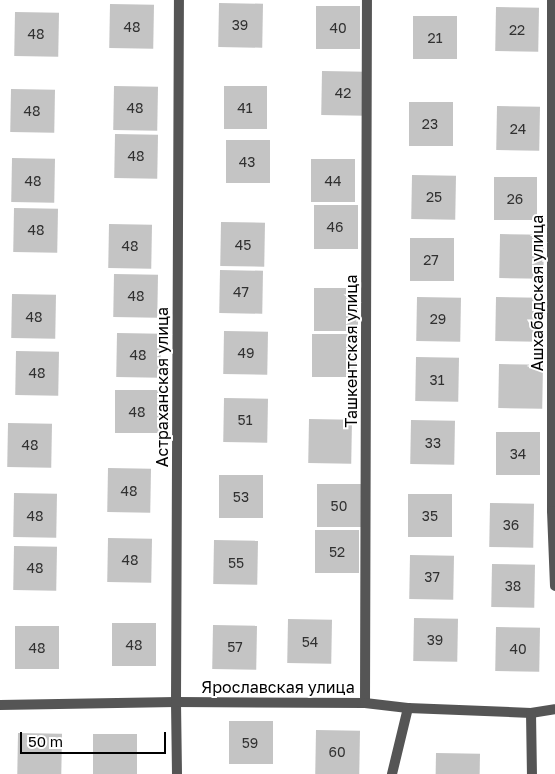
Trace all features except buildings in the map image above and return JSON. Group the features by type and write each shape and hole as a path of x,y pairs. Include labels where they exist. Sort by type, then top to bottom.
{"street":[{"name":"Астраханская улица","path":"177,774 179,0"},
{"name":"Ташкентская улица","path":"365,703 366,0"},
{"name":"Ашхабадская улица","path":"552,0 552,511 555,586"},
{"name":"Ярославская улица","path":"0,705 176,702 365,703 408,708 531,713 555,709"},
{"path":"392,774 408,708"},
{"path":"531,713 532,774"}]}
